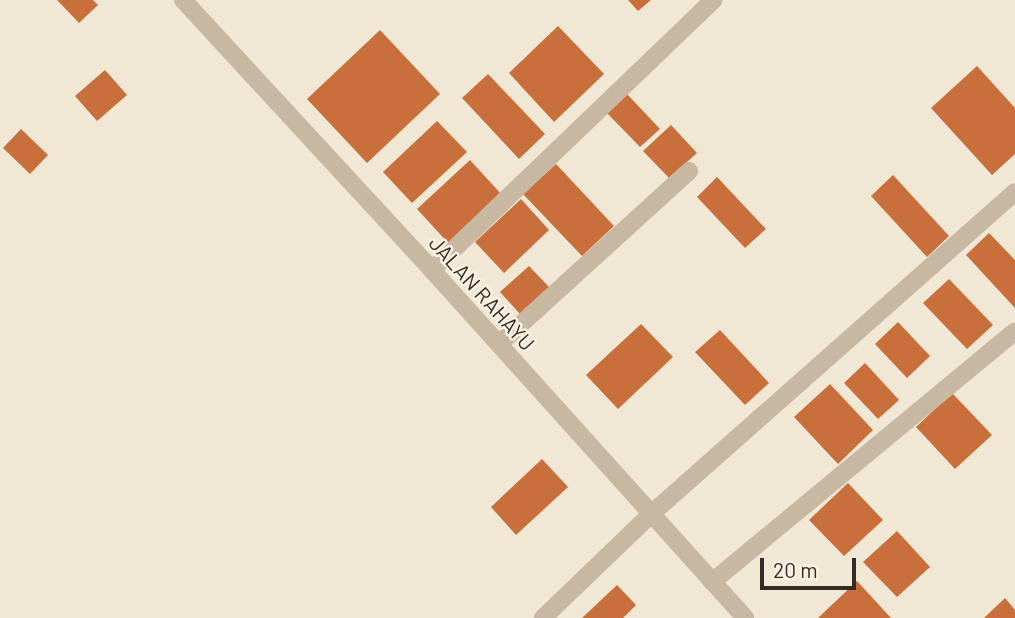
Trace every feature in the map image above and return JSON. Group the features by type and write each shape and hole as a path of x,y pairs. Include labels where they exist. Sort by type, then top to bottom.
{"street":[{"name":"JALAN RAHAYU","path":"183,0 432,270 745,618"},
{"path":"432,270 714,0"},
{"path":"499,344 689,171"},
{"path":"543,618 650,515 1015,192"},
{"path":"712,582 1015,331"}],"building":[{"path":"57,0 93,0 98,5 79,23"},
{"path":"628,0 651,0 638,11"},
{"path":"558,26 604,74 554,122 509,73"},
{"path":"380,30 440,94 367,163 307,99"},
{"path":"977,66 1015,108 1015,154 992,175 931,108"},
{"path":"105,70 127,95 97,121 75,96"},
{"path":"488,74 545,134 519,159 462,98"},
{"path":"627,94 660,129 640,147 607,113"},
{"path":"437,121 467,152 412,203 383,172"},
{"path":"671,125 697,153 669,178 643,151"},
{"path":"21,129 48,155 30,174 3,148"},
{"path":"470,160 502,195 450,245 417,209"},
{"path":"556,164 614,226 582,256 523,194"},
{"path":"893,175 949,236 927,257 871,196"},
{"path":"717,177 766,229 745,248 697,197"},
{"path":"521,199 549,230 504,273 475,242"},
{"path":"989,233 1015,260 1015,308 966,255"},
{"path":"529,266 549,287 520,314 500,292"},
{"path":"949,279 993,325 967,349 923,303"},
{"path":"898,322 930,356 907,378 875,344"},
{"path":"641,324 673,357 618,409 586,375"},
{"path":"720,330 769,383 745,405 695,352"},
{"path":"865,363 899,400 878,419 844,383"},
{"path":"830,384 873,430 838,464 794,417"},
{"path":"952,393 992,435 955,469 916,427"},
{"path":"542,459 568,487 516,535 491,507"},
{"path":"848,483 883,520 844,556 809,520"},
{"path":"897,531 930,567 897,597 863,562"},
{"path":"857,581 891,618 818,618"},
{"path":"617,585 636,605 623,618 582,618"},
{"path":"1005,598 1015,610 1015,618 984,618"}]}
